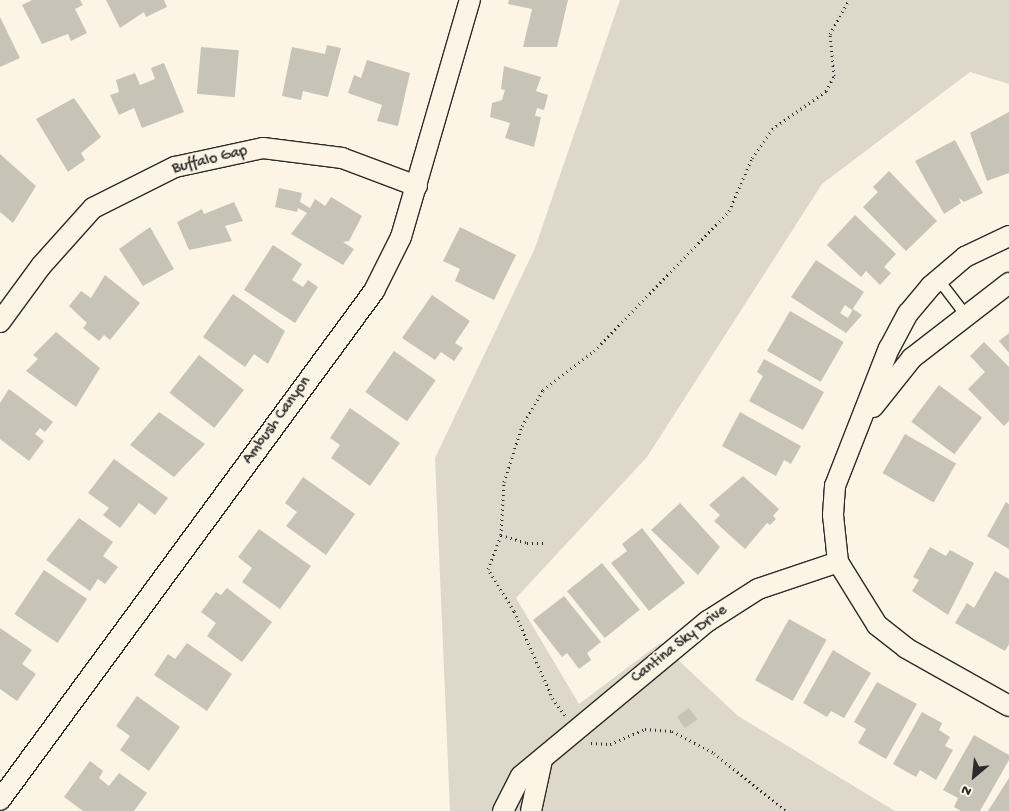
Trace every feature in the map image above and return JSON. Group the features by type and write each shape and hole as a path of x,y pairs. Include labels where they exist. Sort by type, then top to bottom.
{"street":[{"name":"Ambush Canyon","path":"0,800 374,291 401,237 470,0"},
{"name":"Buffalo Gap","path":"0,322 41,266 94,208 175,167 263,148 342,158 417,186"},
{"path":"1009,236 965,257 938,279 908,313 889,348 867,414 836,486 833,515 838,562 877,625 906,648 1009,706"},
{"path":"867,414 912,358 965,314 1009,283"},
{"name":"Cantina Sky Drive","path":"503,811 521,776 542,760 574,728 729,606 785,578 838,562"},
{"path":"532,811 542,760"}],"lane":[{"path":"938,279 965,314"}],"path":[{"path":"786,811 714,753 672,731 644,729 596,745 574,728 553,699 533,648 488,569 501,534 504,482 532,405 543,390 594,351 728,211 752,158 772,129 826,91 834,76 830,34 849,0"},
{"path":"501,534 520,542 543,543"}],"shaded area":[{"path":"620,0 1009,0 1009,84 970,72 822,184 647,457 516,598 579,704 660,643 738,716 895,811 450,811 435,458 535,248"}],"building":[{"path":"32,0 80,0 83,5 75,9 87,33 71,41 68,34 42,44 22,5"},
{"path":"106,0 164,0 167,7 146,17 144,12 120,28"},
{"path":"509,0 568,0 557,47 523,47 532,9 508,4"},
{"path":"0,17 20,58 0,67"},
{"path":"327,45 341,48 328,97 303,91 301,100 282,96 292,47 325,54"},
{"path":"201,47 239,50 235,97 197,94"},
{"path":"367,60 410,73 398,126 377,121 382,105 348,93 354,75 361,78"},
{"path":"164,63 184,112 142,128 134,108 119,115 110,95 119,92 116,80 135,73 140,85 155,79 151,68"},
{"path":"504,66 541,77 536,91 548,95 544,110 537,108 535,116 541,117 534,147 505,138 510,123 490,117 492,103 502,100 505,90 501,89"},
{"path":"74,98 101,137 81,153 85,160 68,172 36,119"},
{"path":"1009,112 1009,173 987,181 970,133"},
{"path":"955,140 983,193 964,202 959,198 961,203 944,214 915,161"},
{"path":"0,154 36,186 13,223 0,212"},
{"path":"889,171 937,221 906,251 863,207 878,192 873,187"},
{"path":"279,188 302,193 300,202 310,208 315,199 325,206 331,197 362,216 349,241 343,242 354,249 343,265 291,234 307,213 298,208 297,212 275,207"},
{"path":"234,202 243,221 225,226 232,241 189,250 177,222 202,209 204,214"},
{"path":"855,215 896,254 884,267 891,273 880,285 866,271 861,277 827,245"},
{"path":"150,227 174,269 143,286 119,249"},
{"path":"460,227 516,255 494,300 455,281 460,269 443,261"},
{"path":"273,245 302,264 292,280 303,287 308,280 318,287 295,323 244,290"},
{"path":"816,260 864,292 852,310 845,305 840,313 848,318 853,309 862,315 846,333 791,297"},
{"path":"105,275 140,303 110,340 104,335 99,341 83,328 87,323 69,306 81,291 91,298"},
{"path":"233,294 285,331 268,364 254,354 245,367 203,337"},
{"path":"432,295 470,321 455,343 463,348 454,361 441,352 435,360 402,338"},
{"path":"790,311 844,342 821,382 767,351"},
{"path":"56,332 100,368 76,407 26,371 38,359 33,355"},
{"path":"1009,333 1009,353 999,341"},
{"path":"984,342 1009,367 1009,421 1004,426 968,389 985,372 970,356"},
{"path":"394,351 436,380 407,421 365,392"},
{"path":"199,355 244,390 214,428 169,393"},
{"path":"764,359 824,392 803,430 749,401 763,376 757,372"},
{"path":"939,385 982,417 954,454 911,422"},
{"path":"9,389 53,422 45,432 40,428 35,434 44,441 29,461 0,439 0,403"},
{"path":"350,408 400,443 370,486 331,458 340,445 330,438"},
{"path":"159,412 205,444 174,477 130,445"},
{"path":"740,412 801,446 791,464 784,460 776,476 722,446"},
{"path":"905,434 956,464 934,502 882,473"},
{"path":"114,459 168,498 155,515 139,503 120,528 103,515 109,508 88,493"},
{"path":"743,476 779,509 773,516 776,519 770,525 767,523 745,549 714,521 720,515 709,505"},
{"path":"303,477 355,514 326,555 286,526 297,512 285,503"},
{"path":"1006,502 1009,504 1009,549 987,536"},
{"path":"680,503 720,547 698,575 651,530"},
{"path":"79,518 113,542 103,556 118,567 105,584 98,579 90,591 46,560"},
{"path":"642,528 685,583 649,611 611,563 627,551 622,544"},
{"path":"259,529 311,566 280,609 242,582 252,568 238,557"},
{"path":"930,547 946,556 950,550 974,563 948,615 912,591 919,580 913,577"},
{"path":"602,563 640,610 605,638 567,591"},
{"path":"44,570 87,599 57,643 14,614"},
{"path":"995,571 1009,579 1009,644 1005,651 955,623 967,603 974,608"},
{"path":"227,588 272,622 242,662 207,636 216,623 201,612 216,592 221,595"},
{"path":"564,596 601,642 587,653 591,660 579,669 567,653 562,657 533,620"},
{"path":"789,619 827,640 793,701 755,680"},
{"path":"0,628 32,650 22,664 36,674 17,701 0,689"},
{"path":"187,643 232,674 207,711 154,675 168,654 175,659"},
{"path":"833,650 871,673 844,718 831,711 827,717 803,703"},
{"path":"877,682 917,704 886,759 858,743 866,729 854,722"},
{"path":"137,696 180,727 149,771 120,750 130,736 116,726"},
{"path":"689,708 697,719 685,728 677,717"},
{"path":"922,712 942,723 939,730 950,737 945,746 953,750 936,780 920,770 916,777 893,764"},
{"path":"974,735 1009,755 1009,760 980,811 961,811 954,807 958,798 943,790"},
{"path":"90,761 103,771 99,778 109,786 119,773 147,793 134,811 83,811 64,797"},
{"path":"1009,778 1009,811 988,811"}]}
